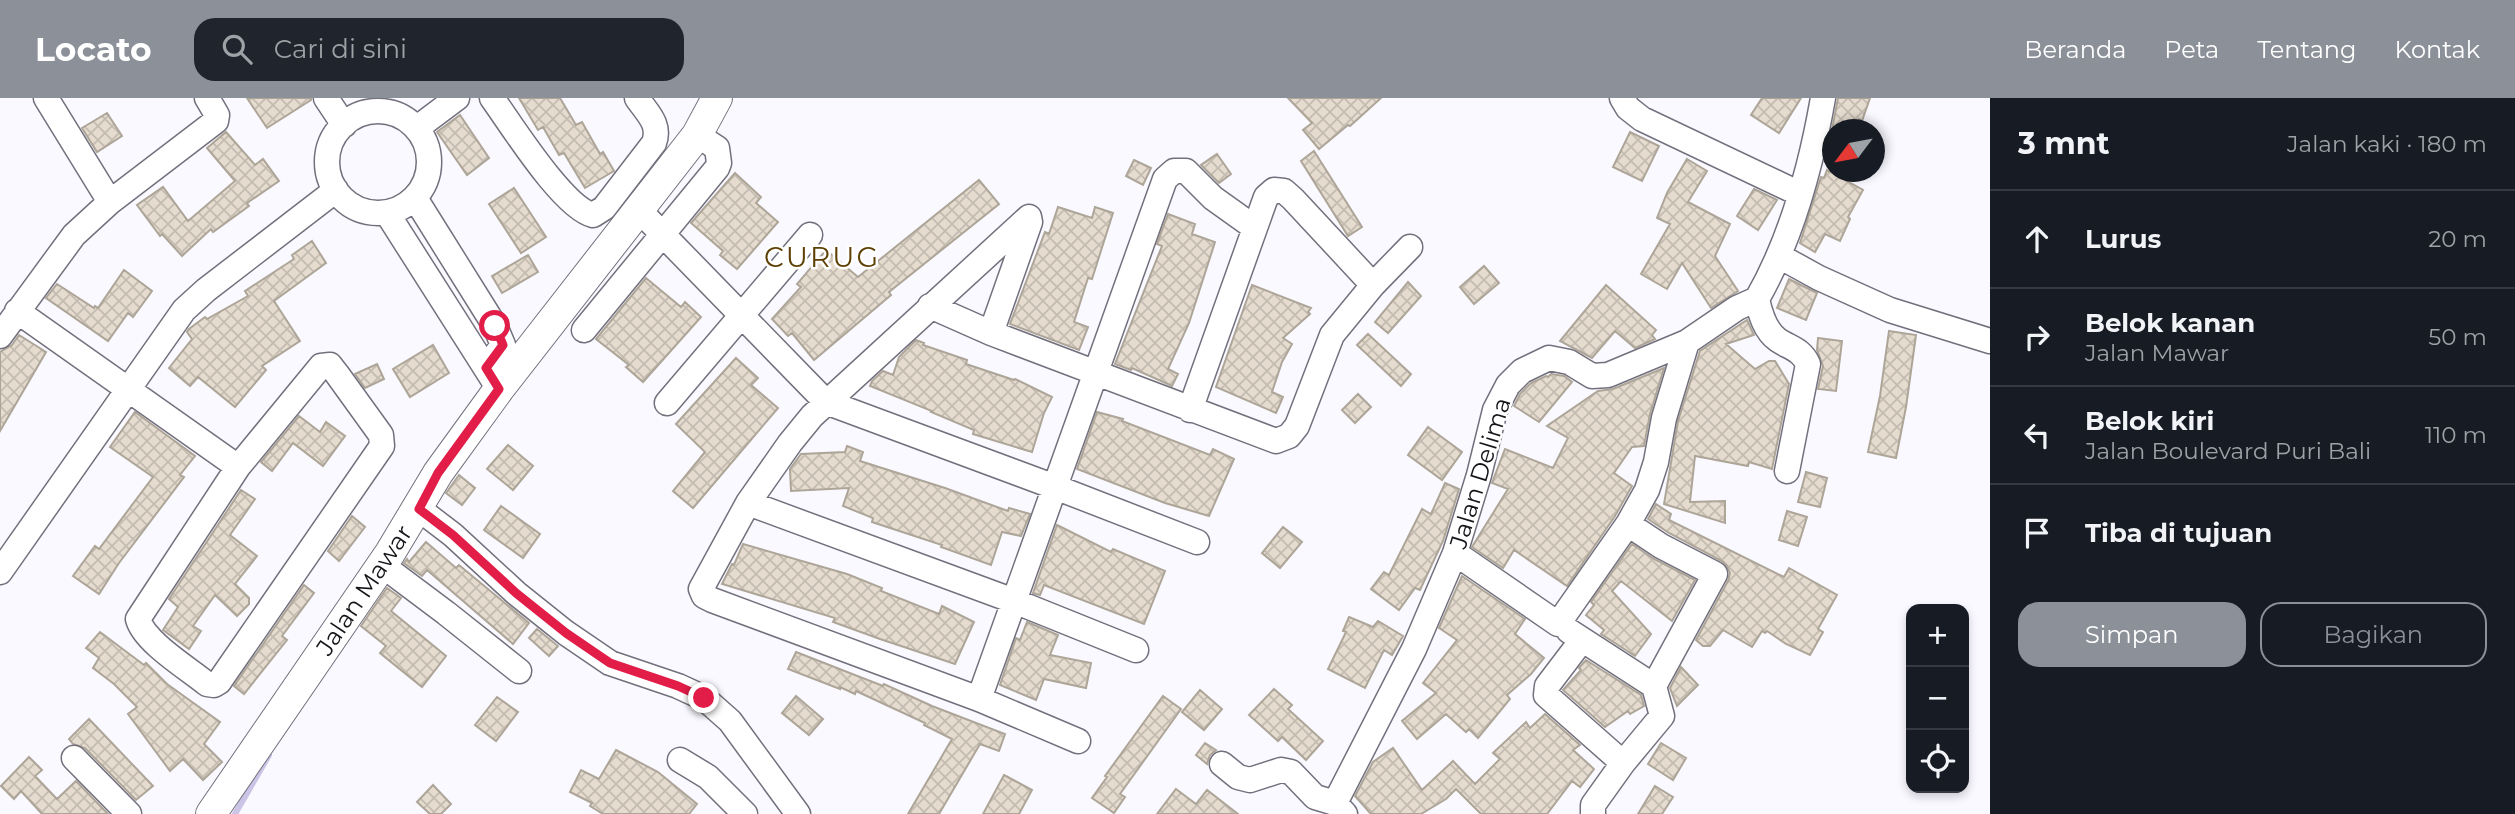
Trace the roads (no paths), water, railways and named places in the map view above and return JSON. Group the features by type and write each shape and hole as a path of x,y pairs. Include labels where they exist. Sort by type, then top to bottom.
{"street":[{"path":"46,98 110,202"},
{"path":"0,337 74,235 110,202 216,121 217,116 207,98"},
{"path":"326,98 352,112 376,111 400,116 417,128 429,151 428,177 415,198 402,208 387,213 372,213 345,201 336,190 330,177 328,155 335,135 352,112"},
{"path":"417,128 457,98"},
{"path":"492,98 559,190 583,211 593,215 604,208 654,143 656,125 637,98"},
{"name":"Jalan Mawar","path":"211,814 419,509 493,379 581,313 650,220 704,140 717,98"},
{"path":"1622,98 1628,108 1642,119 1800,194"},
{"path":"1787,471 1808,364 1801,352 1769,331 1757,299 1779,256 1811,166 1823,98"},
{"path":"979,699 1166,178 1174,171 1186,172 1213,198 1255,228"},
{"path":"0,572 184,310 336,190"},
{"path":"1190,410 1266,197 1274,190 1284,191 1373,285"},
{"path":"415,198 495,326 503,345 493,379"},
{"path":"387,213 493,379"},
{"path":"991,333 1030,222 1029,218 826,402 790,443 748,503 701,589 704,596 979,699 1078,741"},
{"path":"650,220 826,402 1197,542"},
{"path":"667,403 810,235"},
{"path":"930,306 991,333 1276,441 1289,436 1297,426 1332,335 1373,285 1410,247"},
{"path":"1779,256 1819,278 1890,310 1990,341"},
{"name":"Jalan Delima","path":"1340,808 1455,553 1479,475 1494,410 1508,385 1522,371 1549,358 1559,359 1598,377 1687,342 1737,308 1757,299"},
{"path":"16,312 238,467"},
{"path":"1558,624 1628,524 1650,481 1664,418 1687,342"},
{"path":"330,365 383,439 382,446 219,682 214,685 207,684 150,638 140,627 138,619 238,467 321,366 330,365"},
{"path":"748,503 1014,601 1136,650"},
{"path":"419,509 453,535 516,593 566,633 610,663 678,686 704,698 730,721 794,812"},
{"path":"1628,524 1661,546 1715,574 1654,686"},
{"path":"1455,553 1581,640 1654,686 1662,716 1623,763 1593,806 1592,814"},
{"path":"382,565 519,671"},
{"path":"1581,640 1547,686 1546,695 1623,763"},
{"path":"74,758 129,814"},
{"path":"680,760 708,777 745,814"},
{"path":"1222,764 1238,777 1250,779 1281,769 1292,772 1315,797 1340,808"}],"waterway":[{"path":"235,814 269,755"}],"district":[{"name":"CURUG","path":"822,257"}]}
